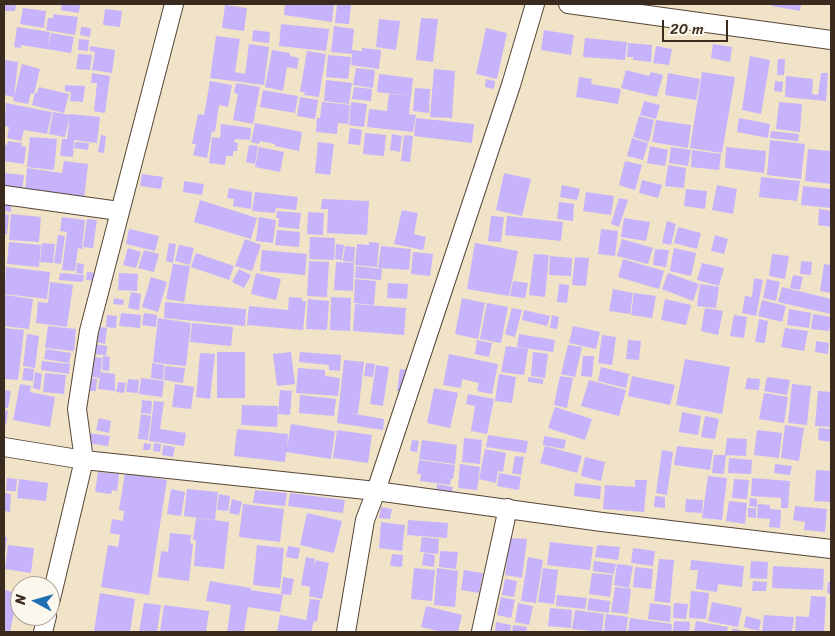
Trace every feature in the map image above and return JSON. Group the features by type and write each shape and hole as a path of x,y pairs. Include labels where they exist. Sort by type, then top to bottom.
{"street":[{"path":"56,576 84,460 76,409 89,331 174,4"},
{"path":"346,632 365,520 511,85 535,4"},
{"path":"568,4 831,40"},
{"path":"4,195 119,211"},
{"path":"4,447 84,460 376,491 602,522 831,549"},
{"path":"481,632 508,508"}],"building":[{"path":"4,4 16,4 15,11 4,11"},
{"path":"62,4 80,4 79,13 61,10"},
{"path":"285,4 334,4 332,22 284,15"},
{"path":"337,4 351,5 349,24 335,23"},
{"path":"772,4 801,4 800,11 772,6"},
{"path":"225,5 247,8 244,31 222,28"},
{"path":"23,8 46,11 44,28 20,24"},
{"path":"105,9 122,11 120,27 103,25"},
{"path":"53,14 78,17 75,35 46,30 48,18 53,18"},
{"path":"421,18 438,19 433,62 416,60"},
{"path":"379,19 400,21 396,50 376,47"},
{"path":"281,24 329,29 326,51 279,46"},
{"path":"334,26 354,29 352,50 362,51 362,48 381,50 379,69 351,65 352,54 331,52"},
{"path":"17,27 50,32 48,46 51,33 74,37 71,53 21,45 21,48 14,47"},
{"path":"81,27 91,28 90,37 80,35"},
{"path":"486,28 507,33 497,79 476,74"},
{"path":"253,30 270,32 269,43 252,41"},
{"path":"544,30 574,35 571,55 541,50"},
{"path":"216,36 240,39 235,72 245,74 249,44 269,47 264,85 210,78"},
{"path":"585,38 627,42 625,60 583,57"},
{"path":"79,39 89,40 88,51 78,50"},
{"path":"628,43 652,45 651,62 633,60 633,57 627,57"},
{"path":"713,44 732,47 730,62 711,58"},
{"path":"90,46 115,50 112,73 92,70 95,52 90,51"},
{"path":"656,46 672,49 669,65 653,63"},
{"path":"272,50 290,53 290,56 299,58 297,69 287,67 283,91 265,87"},
{"path":"307,51 326,54 319,97 304,95 305,92 300,92"},
{"path":"78,54 92,55 90,70 76,69"},
{"path":"328,55 351,57 348,79 326,77"},
{"path":"750,56 770,60 761,114 742,110"},
{"path":"778,59 785,59 784,75 777,75"},
{"path":"4,60 18,62 14,97 4,95"},
{"path":"22,64 40,69 34,94 31,93 28,104 13,101"},
{"path":"356,68 375,70 373,88 353,85"},
{"path":"434,69 455,71 452,118 430,117"},
{"path":"626,70 649,76 651,72 663,75 657,97 621,88"},
{"path":"702,72 735,77 722,153 690,148"},
{"path":"92,73 110,76 105,113 94,111 97,83 91,83"},
{"path":"668,73 700,79 696,100 665,95"},
{"path":"821,73 828,73 826,101 785,97 786,76 813,79 812,94 818,95"},
{"path":"379,74 413,78 411,96 377,92"},
{"path":"579,77 592,79 591,84 621,89 618,104 576,97"},
{"path":"486,79 495,81 494,89 485,87"},
{"path":"326,80 352,83 349,104 324,101"},
{"path":"210,81 232,85 228,107 219,105 215,132 212,131 207,158 193,155 196,144 192,144 198,114 204,115"},
{"path":"775,81 783,82 782,92 774,91"},
{"path":"236,83 260,87 253,124 233,120 238,94 234,93"},
{"path":"65,85 85,86 83,102 70,101 71,92 65,91"},
{"path":"39,87 69,94 64,113 32,105 35,93 37,93"},
{"path":"354,87 372,89 371,101 352,99"},
{"path":"415,88 430,89 429,113 413,111"},
{"path":"263,90 298,96 295,113 260,107"},
{"path":"389,94 411,96 409,114 416,115 413,132 367,127 369,109 387,111"},
{"path":"300,97 318,100 315,119 297,116"},
{"path":"644,101 660,105 656,119 640,115"},
{"path":"322,102 350,105 348,124 338,123 337,134 316,132 317,118 320,118"},
{"path":"351,102 367,104 364,127 349,125"},
{"path":"779,102 802,104 800,132 776,129"},
{"path":"6,103 52,112 47,134 24,130 21,141 7,138 9,127 4,126"},
{"path":"53,112 70,115 65,137 49,134"},
{"path":"70,114 100,117 97,143 74,140 73,157 60,156 62,139 67,139"},
{"path":"639,116 654,120 649,142 633,137"},
{"path":"416,118 474,124 472,143 414,136"},
{"path":"739,118 770,124 768,138 737,132"},
{"path":"656,120 691,125 688,148 652,142"},
{"path":"255,123 302,132 299,151 260,141 259,144 251,142"},
{"path":"221,124 251,128 250,140 235,139 234,142 238,143 237,151 233,151 233,156 226,156 225,165 209,163 212,137 220,138"},
{"path":"350,128 362,130 360,145 348,144"},
{"path":"771,131 799,134 798,141 770,138"},
{"path":"365,133 386,135 384,156 363,154"},
{"path":"392,134 402,136 400,152 390,150"},
{"path":"101,135 106,136 104,153 98,152"},
{"path":"404,135 413,136 410,162 401,161"},
{"path":"30,137 57,139 54,170 27,167"},
{"path":"632,138 648,143 643,160 627,156"},
{"path":"770,140 805,144 801,179 767,175"},
{"path":"8,141 22,143 21,146 26,147 24,164 4,161 4,144 7,145"},
{"path":"75,142 89,143 88,150 74,148"},
{"path":"318,142 334,144 330,175 315,173"},
{"path":"249,145 258,146 255,164 246,162"},
{"path":"650,146 668,150 665,166 647,163"},
{"path":"259,147 284,152 280,172 255,167"},
{"path":"671,147 691,150 688,166 669,163"},
{"path":"726,147 766,151 764,173 725,168"},
{"path":"808,149 831,151 831,184 805,181"},
{"path":"692,150 721,154 719,170 691,167"},
{"path":"64,161 88,164 84,199 25,192 27,168 62,173"},
{"path":"625,161 642,165 635,190 619,185"},
{"path":"668,165 686,168 684,188 665,186"},
{"path":"4,173 24,175 22,192 4,191"},
{"path":"504,173 531,179 522,216 496,210"},
{"path":"142,174 163,177 161,189 140,186"},
{"path":"761,177 800,181 797,201 759,197"},
{"path":"642,180 662,185 658,198 639,193"},
{"path":"184,181 204,184 202,195 183,192"},
{"path":"562,185 580,189 577,200 560,197"},
{"path":"717,185 737,189 733,214 712,210"},
{"path":"803,186 831,189 831,208 801,205"},
{"path":"229,188 252,192 251,209 233,206 234,199 227,198"},
{"path":"686,189 707,191 705,209 684,206"},
{"path":"255,192 298,197 296,210 276,208 275,213 252,211"},
{"path":"586,192 614,196 611,215 583,211"},
{"path":"4,197 12,198 11,212 4,211"},
{"path":"619,198 628,200 619,227 611,224"},
{"path":"322,199 369,201 367,235 327,233 328,209 321,209"},
{"path":"200,200 257,218 251,239 194,222"},
{"path":"559,202 574,204 573,221 557,219"},
{"path":"819,209 831,211 831,227 818,225"},
{"path":"402,210 418,213 414,234 426,237 423,250 394,244"},
{"path":"277,211 301,213 299,229 278,227 279,218 276,218"},
{"path":"308,212 324,213 323,235 307,234"},
{"path":"4,214 9,215 7,234 4,234"},
{"path":"11,214 41,217 39,242 9,240"},
{"path":"491,216 504,217 501,242 488,241"},
{"path":"507,216 563,222 561,241 505,235"},
{"path":"62,217 85,220 82,249 78,248 75,271 62,270 67,232 60,231"},
{"path":"259,217 276,220 273,243 256,241"},
{"path":"624,218 650,222 646,241 621,237"},
{"path":"87,219 97,220 93,248 83,247"},
{"path":"667,221 676,224 671,245 662,243"},
{"path":"678,227 701,233 697,249 674,243"},
{"path":"129,229 159,236 155,251 126,244"},
{"path":"601,229 618,231 615,256 598,254"},
{"path":"277,230 300,232 299,247 275,245"},
{"path":"58,235 65,236 61,264 54,263"},
{"path":"715,235 728,239 724,254 711,251"},
{"path":"310,237 335,238 334,260 309,259"},
{"path":"245,239 261,245 252,271 235,266"},
{"path":"622,239 653,248 648,264 617,256"},
{"path":"9,242 41,245 39,267 7,264"},
{"path":"369,242 379,243 377,267 355,265 357,244 369,245"},
{"path":"42,243 55,244 53,263 40,262"},
{"path":"169,243 176,244 173,263 166,261"},
{"path":"475,243 518,251 509,296 467,289"},
{"path":"336,244 344,245 342,260 335,259"},
{"path":"179,245 194,248 190,265 175,261"},
{"path":"345,246 355,247 354,262 343,261"},
{"path":"381,246 411,249 409,270 378,268"},
{"path":"128,248 141,252 136,268 123,265"},
{"path":"674,248 696,253 691,276 670,271"},
{"path":"655,249 669,250 666,267 653,265"},
{"path":"144,250 159,254 154,272 138,268"},
{"path":"262,250 307,254 305,275 260,271"},
{"path":"413,252 433,254 430,276 411,274"},
{"path":"196,253 234,266 229,280 191,267"},
{"path":"534,254 549,255 545,297 529,295"},
{"path":"772,254 789,256 785,279 769,276"},
{"path":"550,256 572,258 571,276 549,275"},
{"path":"575,257 589,258 586,286 572,285"},
{"path":"623,259 664,271 659,289 618,277"},
{"path":"309,261 329,262 327,297 307,296"},
{"path":"801,261 812,262 811,275 800,274"},
{"path":"336,262 342,262 343,265 343,262 354,263 353,291 334,290"},
{"path":"77,263 84,264 83,274 76,273"},
{"path":"702,263 724,268 719,286 697,280"},
{"path":"173,264 190,266 184,302 166,299"},
{"path":"824,264 831,265 831,293 820,291"},
{"path":"356,266 382,269 381,280 355,278"},
{"path":"6,267 50,272 47,299 4,294"},
{"path":"239,269 251,275 244,288 232,282"},
{"path":"87,272 97,273 97,281 86,280"},
{"path":"60,273 84,275 83,282 59,280"},
{"path":"119,273 138,274 137,291 118,290"},
{"path":"256,273 281,279 276,300 251,294"},
{"path":"668,273 699,284 693,301 662,289"},
{"path":"793,275 803,277 800,290 790,288"},
{"path":"151,277 167,282 158,312 142,307"},
{"path":"754,278 763,280 756,316 742,313 745,296 752,297"},
{"path":"355,279 376,281 374,305 354,303"},
{"path":"767,279 780,282 776,301 763,298"},
{"path":"513,281 528,283 525,298 510,296"},
{"path":"50,282 73,285 67,327 36,323 38,302 48,303"},
{"path":"388,283 408,284 407,299 387,298"},
{"path":"559,284 569,285 567,303 557,302"},
{"path":"700,284 719,287 716,308 697,306"},
{"path":"782,287 831,299 831,314 778,302"},
{"path":"613,289 633,293 630,314 609,311"},
{"path":"131,292 141,294 139,310 128,308"},
{"path":"634,293 656,296 652,318 631,315"},
{"path":"5,295 33,299 29,329 4,326"},
{"path":"289,297 302,298 302,301 306,301 303,330 247,325 249,306 288,310"},
{"path":"331,297 351,298 350,331 330,330"},
{"path":"114,298 124,300 123,305 113,304"},
{"path":"462,298 485,303 478,339 455,334"},
{"path":"308,299 329,301 327,330 306,329"},
{"path":"665,299 691,305 686,325 661,320"},
{"path":"762,300 786,306 782,322 758,316"},
{"path":"165,302 246,309 245,326 164,318"},
{"path":"487,303 508,307 501,343 480,339"},
{"path":"355,304 406,308 404,335 353,331"},
{"path":"512,308 522,310 515,337 505,334"},
{"path":"705,308 723,311 718,335 701,331"},
{"path":"789,309 811,313 809,328 787,325"},
{"path":"524,310 550,316 547,326 522,320"},
{"path":"121,313 141,315 140,328 119,326"},
{"path":"144,313 157,315 156,327 142,325"},
{"path":"813,314 831,317 829,331 811,329"},
{"path":"107,315 117,316 116,328 106,327"},
{"path":"552,315 559,317 557,329 550,328"},
{"path":"734,315 747,317 744,338 730,336"},
{"path":"158,318 191,323 186,366 153,362"},
{"path":"759,319 768,321 765,343 755,342"},
{"path":"192,323 233,327 231,346 190,342"},
{"path":"48,326 76,329 74,351 45,348"},
{"path":"573,326 600,332 596,349 569,343"},
{"path":"100,327 107,328 105,344 97,342"},
{"path":"4,328 24,330 18,380 4,379"},
{"path":"785,328 808,331 804,351 781,347"},
{"path":"27,334 39,336 35,368 23,366"},
{"path":"519,334 555,340 553,352 517,347"},
{"path":"602,335 616,337 612,365 598,363"},
{"path":"477,340 492,343 489,357 475,354"},
{"path":"628,340 641,341 639,360 626,359"},
{"path":"816,341 829,343 828,354 815,352"},
{"path":"93,344 107,346 106,356 103,354 92,354"},
{"path":"568,345 582,347 575,377 561,374"},
{"path":"506,346 528,349 524,375 501,372"},
{"path":"46,349 71,353 69,363 44,359"},
{"path":"217,352 245,352 245,398 217,398"},
{"path":"291,352 295,384 277,386 273,354"},
{"path":"300,352 341,355 340,371 329,370 329,365 299,362"},
{"path":"533,352 548,354 545,378 531,376"},
{"path":"200,353 215,354 210,399 196,397"},
{"path":"449,354 498,364 492,394 477,391 479,383 462,379 461,388 443,385"},
{"path":"88,356 102,358 100,378 86,376"},
{"path":"103,356 110,357 109,371 102,370"},
{"path":"583,356 594,356 592,377 581,376"},
{"path":"685,359 730,367 722,414 676,405"},
{"path":"344,360 364,362 358,414 349,413 384,419 383,430 337,423"},
{"path":"42,361 70,364 69,374 41,370"},
{"path":"152,363 164,365 163,380 151,378"},
{"path":"366,363 375,364 373,377 364,376"},
{"path":"376,365 389,367 383,406 370,404"},
{"path":"165,366 185,368 183,383 164,380"},
{"path":"601,367 629,374 626,388 598,381"},
{"path":"24,368 34,369 33,381 22,380"},
{"path":"298,368 325,370 325,376 340,378 338,396 296,393"},
{"path":"400,369 409,370 405,393 397,391"},
{"path":"35,372 42,374 40,390 33,388"},
{"path":"101,372 115,374 115,391 98,389"},
{"path":"45,373 66,375 64,394 43,392"},
{"path":"499,374 516,377 512,403 495,401"},
{"path":"560,376 573,378 567,408 554,405"},
{"path":"632,376 675,385 670,405 628,396"},
{"path":"528,377 543,379 543,384 528,382"},
{"path":"767,377 790,380 787,395 764,391"},
{"path":"89,378 97,379 96,391 87,391"},
{"path":"141,378 164,381 162,397 139,394"},
{"path":"747,378 760,379 759,390 745,389"},
{"path":"128,379 139,380 138,393 126,392"},
{"path":"589,380 626,390 619,416 581,406"},
{"path":"118,382 126,383 124,393 116,392"},
{"path":"20,384 31,386 30,392 55,397 50,427 13,420"},
{"path":"175,384 194,387 191,409 172,407"},
{"path":"792,384 811,386 807,425 788,423"},
{"path":"434,388 458,393 450,428 427,423"},
{"path":"4,390 11,391 8,408 4,408"},
{"path":"280,390 292,391 290,415 278,414"},
{"path":"818,391 831,392 831,427 815,426"},
{"path":"764,393 788,397 784,423 759,419"},
{"path":"468,394 494,399 487,434 471,431 475,406 466,404"},
{"path":"300,395 336,399 334,416 299,413"},
{"path":"142,400 152,401 151,414 141,413"},
{"path":"154,401 164,402 160,429 186,433 184,446 149,441"},
{"path":"242,405 278,406 277,427 241,425"},
{"path":"555,407 592,419 585,440 548,428"},
{"path":"4,410 8,411 6,425 4,425"},
{"path":"682,412 701,416 698,435 679,432"},
{"path":"141,414 151,416 148,440 138,439"},
{"path":"705,416 719,419 715,439 701,437"},
{"path":"99,418 111,421 109,433 96,430"},
{"path":"291,424 335,431 331,459 286,452 285,462 234,456 237,429 288,434 287,448"},
{"path":"785,425 804,428 799,461 781,458"},
{"path":"819,428 831,429 831,442 818,440"},
{"path":"337,430 372,435 368,463 333,458"},
{"path":"757,430 782,433 779,458 754,455"},
{"path":"88,433 110,436 108,446 87,443"},
{"path":"488,435 528,441 526,453 486,447"},
{"path":"544,436 566,440 564,449 543,445"},
{"path":"464,438 482,440 480,464 462,462"},
{"path":"727,438 747,439 746,456 725,455"},
{"path":"412,440 419,441 417,452 410,451"},
{"path":"422,440 457,445 455,464 419,459"},
{"path":"144,443 151,444 150,450 143,450"},
{"path":"154,443 161,444 160,452 153,451"},
{"path":"163,445 175,447 173,457 162,455"},
{"path":"545,446 582,456 577,473 540,463"},
{"path":"677,446 713,450 710,470 674,465"},
{"path":"485,449 506,453 503,472 498,471 496,483 479,479"},
{"path":"662,450 673,452 667,495 656,493"},
{"path":"714,455 726,455 724,474 712,473"},
{"path":"515,456 524,457 521,475 512,473"},
{"path":"585,457 605,462 601,481 581,476"},
{"path":"729,458 752,460 751,474 728,473"},
{"path":"419,460 455,465 453,479 440,477 451,479 450,485 420,481 421,474 417,474"},
{"path":"460,464 480,467 477,490 458,488"},
{"path":"775,464 792,466 790,475 774,473"},
{"path":"816,470 831,471 831,502 814,501"},
{"path":"98,472 119,474 117,491 112,490 111,494 95,492"},
{"path":"125,473 167,480 149,595 101,587 108,545 118,547 120,535 110,533 112,519 123,521 124,511 119,510"},
{"path":"499,473 521,477 519,490 497,486"},
{"path":"708,476 727,478 722,520 702,518"},
{"path":"7,478 17,479 16,491 6,491"},
{"path":"752,478 790,481 788,508 781,508 781,498 751,496"},
{"path":"19,479 48,483 46,501 17,498"},
{"path":"734,479 749,480 747,499 732,498"},
{"path":"635,480 647,480 644,512 603,509 605,485 635,487"},
{"path":"575,483 601,486 600,499 574,496"},
{"path":"437,484 453,487 451,495 436,493"},
{"path":"171,489 185,492 181,516 167,514"},
{"path":"187,489 218,492 215,520 184,516"},
{"path":"255,490 287,493 285,506 253,503"},
{"path":"4,493 11,494 10,512 4,511"},
{"path":"290,493 345,500 343,513 288,506"},
{"path":"219,494 230,496 228,511 217,510"},
{"path":"655,496 665,497 665,508 654,507"},
{"path":"750,498 757,499 757,507 749,506"},
{"path":"232,499 242,502 239,515 229,513"},
{"path":"686,499 703,500 702,513 685,512"},
{"path":"729,501 747,503 745,524 726,521"},
{"path":"243,504 284,509 280,542 239,537"},
{"path":"758,504 770,505 770,509 781,510 780,528 769,527 770,519 757,518"},
{"path":"795,506 827,509 825,532 804,530 805,522 793,520"},
{"path":"381,507 392,509 390,519 379,518"},
{"path":"748,508 756,508 756,518 748,517"},
{"path":"307,513 342,521 334,553 300,545"},
{"path":"196,518 229,522 224,569 194,566 196,540 193,540"},
{"path":"408,520 448,523 447,538 407,535"},
{"path":"381,522 405,525 402,551 379,548"},
{"path":"170,533 191,535 190,543 193,544 189,581 158,577 161,551 168,552"},
{"path":"4,537 7,537 5,553 4,552"},
{"path":"422,537 439,539 438,554 420,552"},
{"path":"510,538 527,539 522,578 505,575"},
{"path":"550,542 593,547 590,570 547,565"},
{"path":"8,545 34,548 31,573 5,569"},
{"path":"257,545 284,548 280,588 253,585"},
{"path":"597,545 620,547 618,560 595,557"},
{"path":"288,546 300,548 298,559 286,557"},
{"path":"633,548 655,551 653,566 631,563"},
{"path":"440,551 458,552 456,569 439,567"},
{"path":"424,553 435,555 434,567 422,565"},
{"path":"392,554 403,555 402,567 390,566"},
{"path":"306,557 315,559 313,568 316,560 329,563 322,599 309,596 310,587 301,585"},
{"path":"528,557 543,560 536,603 521,601"},
{"path":"659,559 674,560 670,603 654,601"},
{"path":"691,560 744,566 742,587 718,584 717,592 696,589 698,570 690,570"},
{"path":"594,561 616,564 614,574 593,571"},
{"path":"751,561 768,562 767,579 750,578"},
{"path":"617,564 633,566 629,588 614,585"},
{"path":"773,566 824,569 823,590 772,588"},
{"path":"635,567 653,569 651,589 633,587"},
{"path":"414,568 435,570 432,601 411,599"},
{"path":"437,568 458,571 455,607 434,605"},
{"path":"543,568 558,570 554,604 538,602"},
{"path":"464,570 483,573 479,593 461,590"},
{"path":"592,573 613,575 610,597 589,594"},
{"path":"283,577 294,579 291,595 281,594"},
{"path":"505,579 517,581 514,597 502,595"},
{"path":"210,581 283,595 280,612 248,607 244,632 227,632 231,605 206,601"},
{"path":"753,581 767,582 766,591 752,591"},
{"path":"828,582 831,582 831,594 827,593"},
{"path":"615,587 631,589 628,614 611,612"},
{"path":"4,590 10,591 11,626 10,632 4,632"},
{"path":"691,591 709,593 706,619 689,618"},
{"path":"100,593 135,599 130,632 94,632"},
{"path":"557,595 587,598 585,609 556,606"},
{"path":"811,596 826,597 824,632 795,632 796,616 809,617"},
{"path":"501,597 515,600 511,618 497,615"},
{"path":"589,598 610,601 609,613 587,610"},
{"path":"310,599 320,600 317,622 314,621 311,632 277,632 280,615 306,620"},
{"path":"712,602 742,608 738,627 708,621"},
{"path":"144,603 161,605 157,632 139,632"},
{"path":"518,603 533,606 529,625 515,622"},
{"path":"650,603 671,606 670,622 648,619"},
{"path":"674,603 688,604 686,619 673,618"},
{"path":"164,605 209,611 206,632 160,632"},
{"path":"426,606 462,615 458,632 443,632 421,627"},
{"path":"550,608 572,610 571,628 548,626"},
{"path":"575,610 604,614 602,632 572,629"},
{"path":"606,614 628,617 626,632 604,632"},
{"path":"764,615 794,617 792,632 762,632"},
{"path":"746,616 761,620 759,631 744,627"},
{"path":"630,618 672,624 671,632 628,632"},
{"path":"674,621 690,622 689,632 673,632"},
{"path":"696,621 728,627 727,632 694,632"},
{"path":"496,622 511,625 510,632 495,632"},
{"path":"513,625 527,627 526,632 512,632"},
{"path":"733,628 746,632 732,632"}]}
